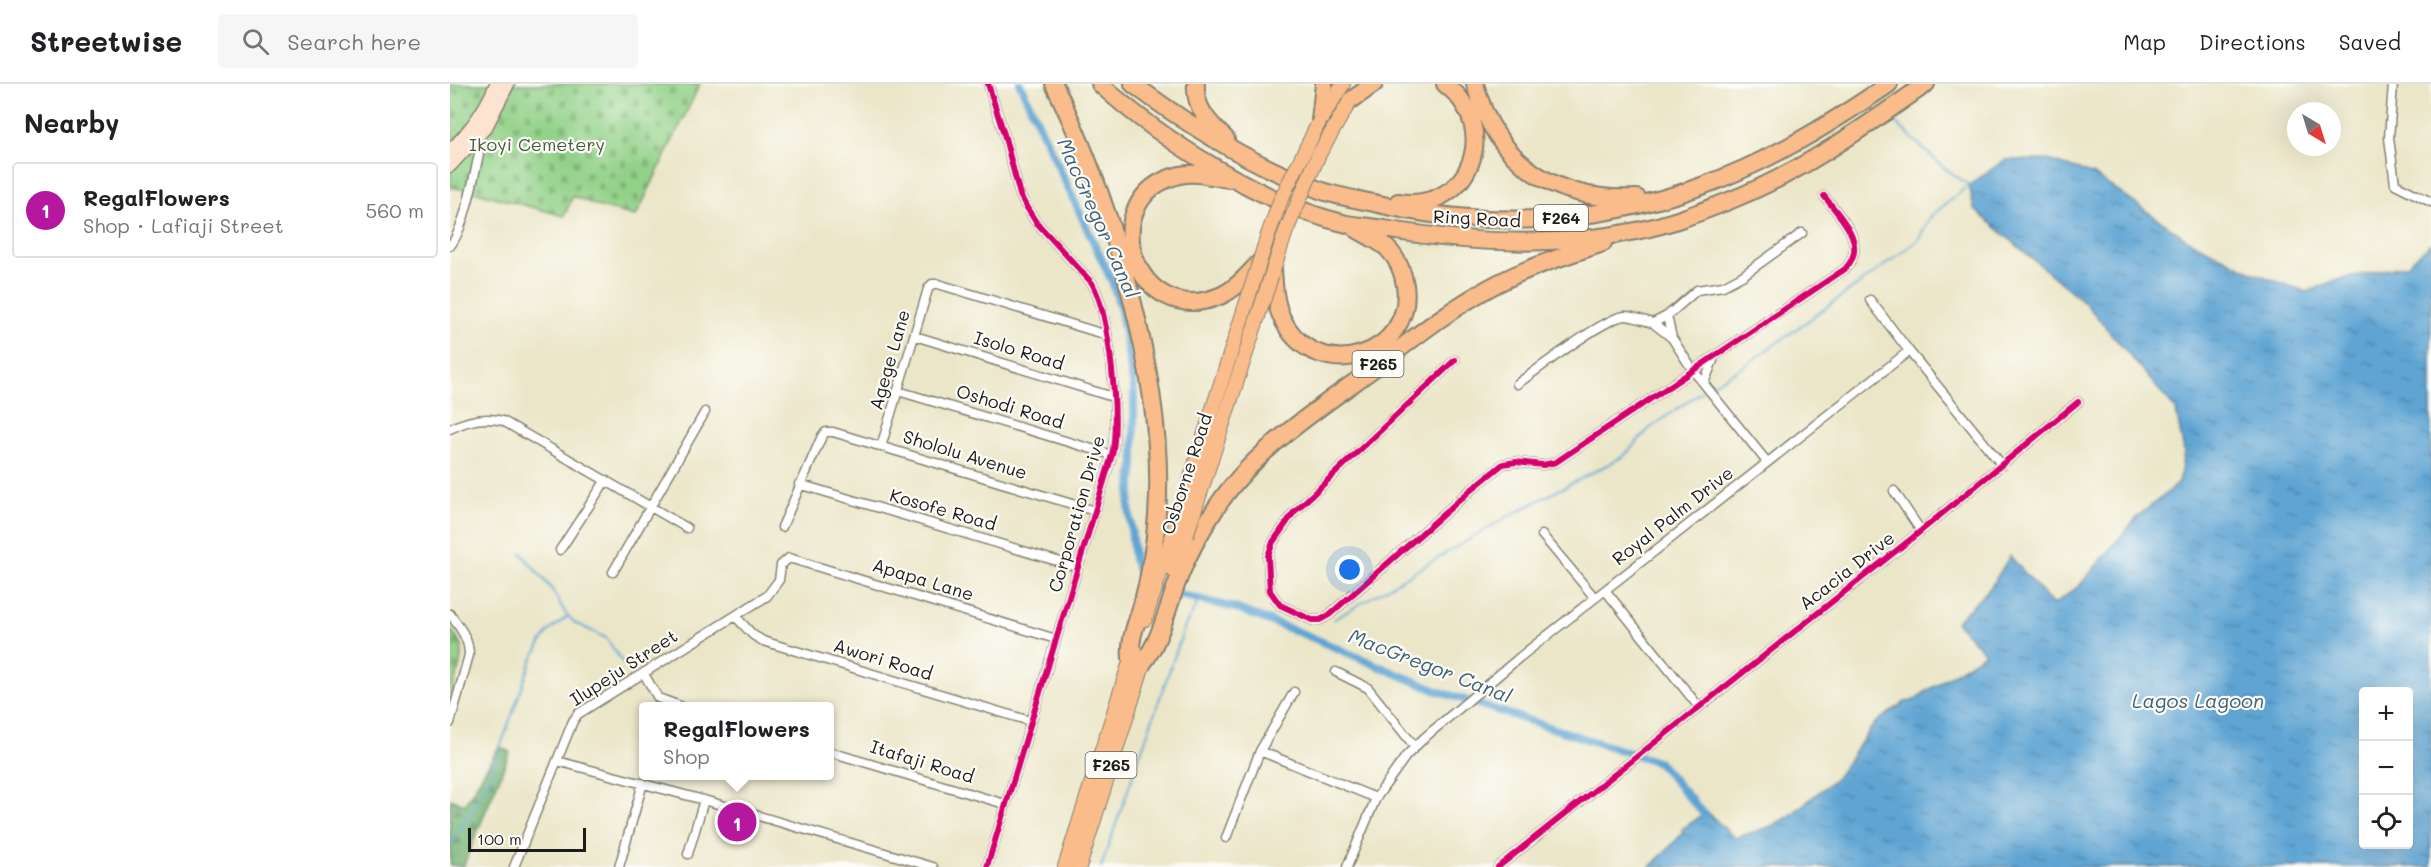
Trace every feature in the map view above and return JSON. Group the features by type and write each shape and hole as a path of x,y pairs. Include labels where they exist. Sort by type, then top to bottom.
{"highway":[{"path":"1054,84 1094,178 1118,253 1146,368 1156,442 1166,571 1155,608 1130,646 1137,660"},
{"name":"Ring Road","path":"1100,84 1170,139 1238,181 1292,205 1347,224 1426,236 1508,242 1548,241 1638,231 1711,208 1759,188 1818,156 1926,84"},
{"name":"Ring Road","path":"1132,84 1200,132 1318,189 1437,216 1529,220 1613,212 1671,196 1725,177 1778,152 1888,85"},
{"path":"1196,84 1195,91 1203,115 1213,127 1243,153"},
{"name":"F265","path":"1320,120 1324,84"},
{"path":"1350,101 1374,84"},
{"path":"1368,202 1382,199 1406,203 1427,201 1455,186 1466,173 1472,162 1476,136 1463,102 1445,84"},
{"path":"1475,84 1480,104 1491,129 1517,160 1552,183 1583,194 1615,199 1671,196"},
{"path":"1238,181 1193,173 1168,178 1153,187 1141,201 1134,214 1130,231 1130,246 1135,262 1144,278 1155,289 1179,300 1192,302 1207,300 1223,294 1266,265 1283,321 1300,343 1326,357 1338,358 1369,352 1392,335 1403,313 1405,290 1398,263 1388,249 1347,224"},
{"name":"F265","path":"1137,660 1153,649 1155,608 1166,571 1205,525 1236,481 1256,460 1303,420 1447,313 1482,292 1541,264 1638,231"}],"main road":[{"path":"450,166 468,140 496,84"},
{"path":"450,150 468,140 495,112 508,84"},
{"name":"Osborne Road","path":"1166,571 1180,535 1266,265 1281,199 1320,120 1343,84"},
{"name":"Osborne Road","path":"1266,265 1332,130 1362,84"},
{"name":"F265","path":"1065,867 1137,660"},
{"name":"F265","path":"1079,867 1137,660"}],"street":[{"name":"Corporation Drive","path":"987,867 1112,455 1116,428 1102,307 1092,283 1036,222 1020,195 988,84"},
{"path":"2393,84 2389,138 2395,184 2431,202"},
{"path":"450,246 456,239 479,154 479,149 468,140"},
{"path":"1455,360 1346,461 1282,526 1268,556 1270,591 1280,605 1312,620 1320,620 1329,615 1503,464 1516,462 1543,465 1556,462 1692,369 1714,358 1845,269 1852,262 1855,245 1846,225 1824,196"},
{"path":"1653,323 1667,316 1697,290 1723,286 1742,276 1802,233"},
{"name":"Agege Lane","path":"881,447 928,289 932,284 1107,335"},
{"path":"1870,300 2002,465"},
{"path":"1517,384 1615,318 1627,316 1653,323 1672,338 1692,369 1767,462"},
{"path":"1667,316 1672,338"},
{"name":"Isolo Road","path":"915,336 1113,397"},
{"name":"Royal Palm Drive","path":"1347,867 1376,798 1415,747 1459,708 1594,598 1689,526 1909,351"},
{"path":"1704,383 1714,358"},
{"name":"Oshodi Road","path":"898,391 1112,455"},
{"name":"Acacia Drive","path":"1498,867 1921,531 2078,402"},
{"path":"613,572 705,412"},
{"path":"450,429 473,420 495,419 503,422 687,528"},
{"name":"Shololu Avenue","path":"799,484 822,436 826,432 833,432 1095,511"},
{"path":"560,550 606,480"},
{"path":"782,527 799,484"},
{"name":"Kosofe Road","path":"799,484 1077,567"},
{"path":"1894,492 1921,531"},
{"path":"1542,535 1594,598"},
{"name":"Apapa Lane","path":"782,566 785,560 793,558 1056,639"},
{"name":"Ilupeju Street","path":"513,867 573,721 578,714 767,596 779,580 782,566"},
{"path":"1605,590 1699,707"},
{"path":"450,614 469,644 469,655 450,723"},
{"name":"Awori Road","path":"735,616 753,635 763,641 1030,721"},
{"path":"1336,672 1368,688 1415,747"},
{"path":"644,674 658,698 669,702"},
{"path":"1226,838 1260,751 1294,692"},
{"path":"1260,751 1376,798"},
{"name":"Itafaji Road","path":"834,753 1005,804"},
{"path":"557,761 705,800 933,867"},
{"path":"619,867 643,783"},
{"path":"688,854 705,800"}],"green space":[{"name":"Ikoyi Cemetery","path":"450,84 700,84 636,216 600,207 573,196 564,216 450,187"},
{"path":"450,628 462,646 460,664 450,699"},
{"path":"499,747 510,752 463,867 450,865 450,799 465,804"}],"water":[{"name":"Lagos Lagoon","path":"2005,160 2048,160 2094,175 2190,241 2254,273 2307,292 2336,280 2407,265 2431,243 2431,867 1650,867 1683,833 1682,829 1707,812 1735,838 1769,827 1788,817 1836,778 1875,723 1985,653 1956,622 1991,587 2010,556 2053,605 2080,585 2138,516 2179,483 2184,452 2176,410 2085,303 1974,209 1969,185"}],"waterway":[{"name":"MacGregor Canal","path":"1020,84 1113,284 1121,310 1134,388 1134,465 1129,505 1134,560 1139,572 1151,585 1165,591 1235,608 1306,635 1437,691 1658,762 1704,814"},
{"path":"1713,384 1746,365 1918,240 1931,216 1969,185 1944,168 1894,121"},
{"path":"1333,620 1507,517 1624,456 1649,429 1702,391"},
{"path":"521,553 551,588 566,614 575,623 606,638 626,667"},
{"path":"1101,867 1185,626 1200,599"},
{"path":"450,846 488,781 531,662 549,631 568,616"}],"cycle path":[{"path":"987,867 1112,455 1115,417 1112,368 1104,318 1098,298 1092,283 1036,222 1020,195 988,84"},
{"path":"1455,360 1294,512 1273,542 1268,556 1270,591 1280,605 1312,620 1320,620 1329,615 1503,464 1516,462 1543,465 1556,462 1845,269 1852,260 1853,241 1850,231 1824,196"},
{"path":"1498,867 1911,539 2078,402"}],"place":[{"name":"RegalFlowers","path":"737,822"}]}
